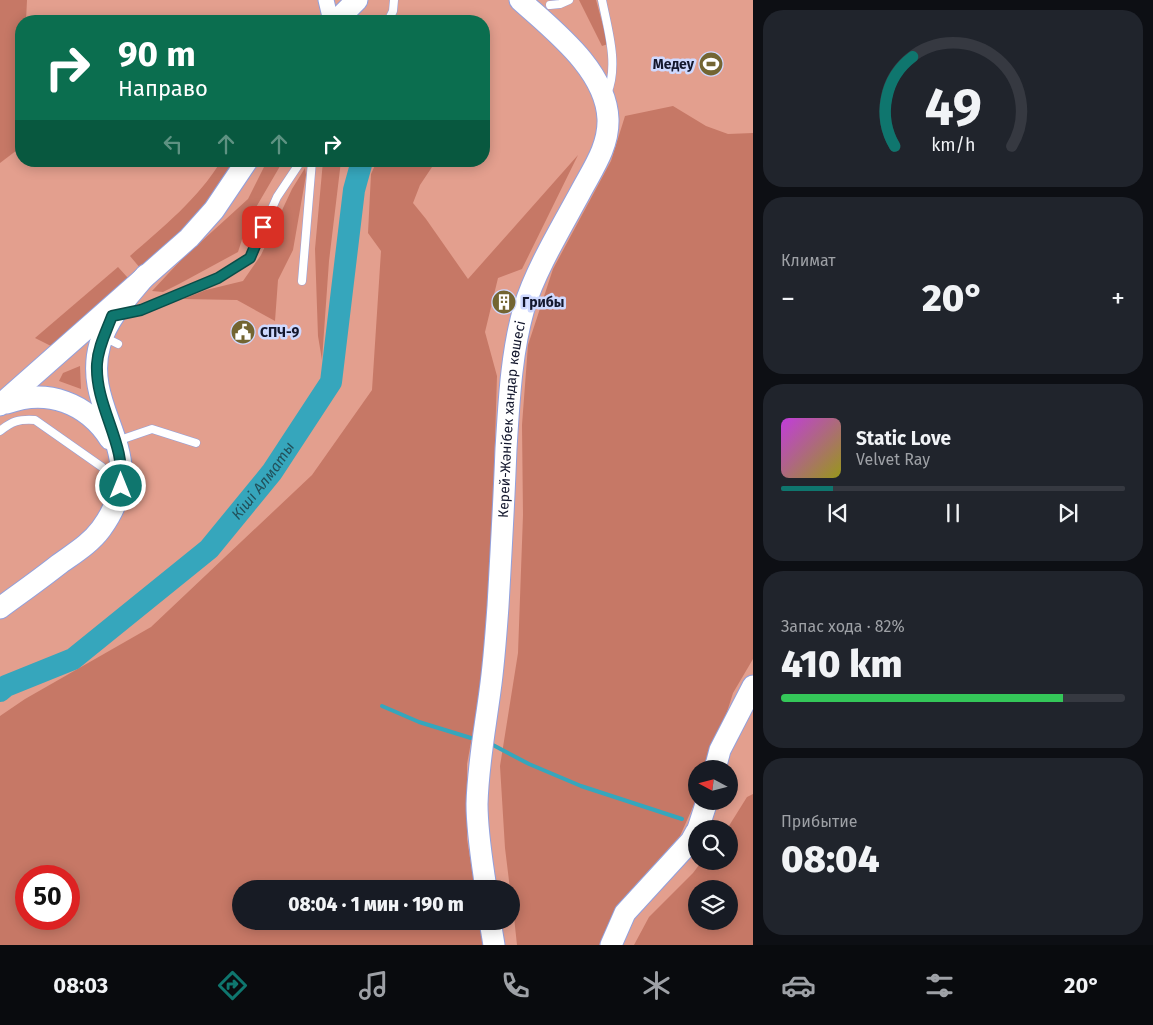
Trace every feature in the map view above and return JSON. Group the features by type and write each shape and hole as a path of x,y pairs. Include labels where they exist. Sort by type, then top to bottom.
{"street":[{"path":"326,0 330,15"},
{"path":"342,15 357,0"},
{"name":"Керей-Жәнібек хандар көшесі","path":"520,0 577,53 600,87 607,94"},
{"name":"Керей-Жәнібек хандар көшесі","path":"485,880 479,845 477,805 479,759 490,691 495,643 508,407 514,349 525,306 544,260 604,148 608,122 607,94 603,69 585,42 543,2"},
{"path":"0,406 189,238 214,210 243,167"},
{"path":"112,464 117,441 98,384 97,363 109,344 112,316 146,275"},
{"path":"0,406 20,398 33,397 51,398 81,409 95,420 112,442 112,464"},
{"path":"0,608 82,548 100,531 117,501 123,473 112,464"},
{"path":"717,760 720,750 753,686"},
{"path":"611,945 626,914 688,844"},
{"path":"492,930 494,945"}],"lane":[{"path":"391,15 394,0"},
{"path":"543,2 560,4 569,0"},
{"path":"602,0 612,55 607,94"},
{"path":"112,316 141,310 170,299 218,278 250,258 277,196 298,167"},
{"path":"302,281 311,167"},
{"path":"0,431 10,423 35,420 112,464"},
{"path":"117,441 152,429 196,443"}],"shaded area":[{"path":"0,0 753,0 753,891 738,890 738,880 688,880 688,930 699,930 705,945 381,945 380,930 520,930 520,880 345,880 0,784"},
{"path":"0,0 27,0 26,15 15,15 15,152 0,163"},
{"path":"579,0 596,0 608,44 602,46"},
{"path":"673,106 706,126 728,134 753,133 753,659 733,693 712,760 688,760 688,810 692,810 680,836 630,891 599,945 517,945 515,930 520,930 520,880 509,880 500,766 518,653 523,515 522,425 528,345 553,269 611,161 625,116"},
{"path":"578,155 522,269 498,278 485,332 497,376 492,537 481,687 467,764 467,839 474,880 232,880 232,930 482,930 484,945 0,945 0,716 25,699 151,627 312,475 372,390 381,251 368,233 371,174 374,167 432,167 420,185 413,203 468,279"},
{"path":"217,167 241,167 146,275 130,256 191,200"},
{"path":"264,167 280,167 248,221 238,252 163,292 152,291 181,260 248,199"},
{"path":"322,167 340,167 329,261 322,360 318,336 315,249"},
{"path":"305,168 306,175 293,250 278,280 275,321 237,300 183,299 206,290 243,281 261,255 292,189"},
{"path":"118,267 128,278 53,347 35,338"},
{"path":"80,366 81,389 59,381 63,373"},
{"path":"753,794 753,945 634,945 649,917 695,870 738,870 738,820 733,820 747,797"}],"waterway":[{"name":"Кіші Алматы","path":"0,691 6,686 73,659 209,549 272,472 331,382 354,190 360,167"},
{"path":"382,706 419,722 471,738"},
{"path":"493,745 529,764 581,786 682,819"}],"place":[{"name":"Медеу","path":"711,64"},
{"name":"Грибы","path":"504,302"},
{"name":"СПЧ-9","path":"243,332"}],"route":[{"path":"121,486 123,473 117,441 105,411 98,384 97,363 100,344 112,316 141,310 218,278 250,258 263,227"}]}
